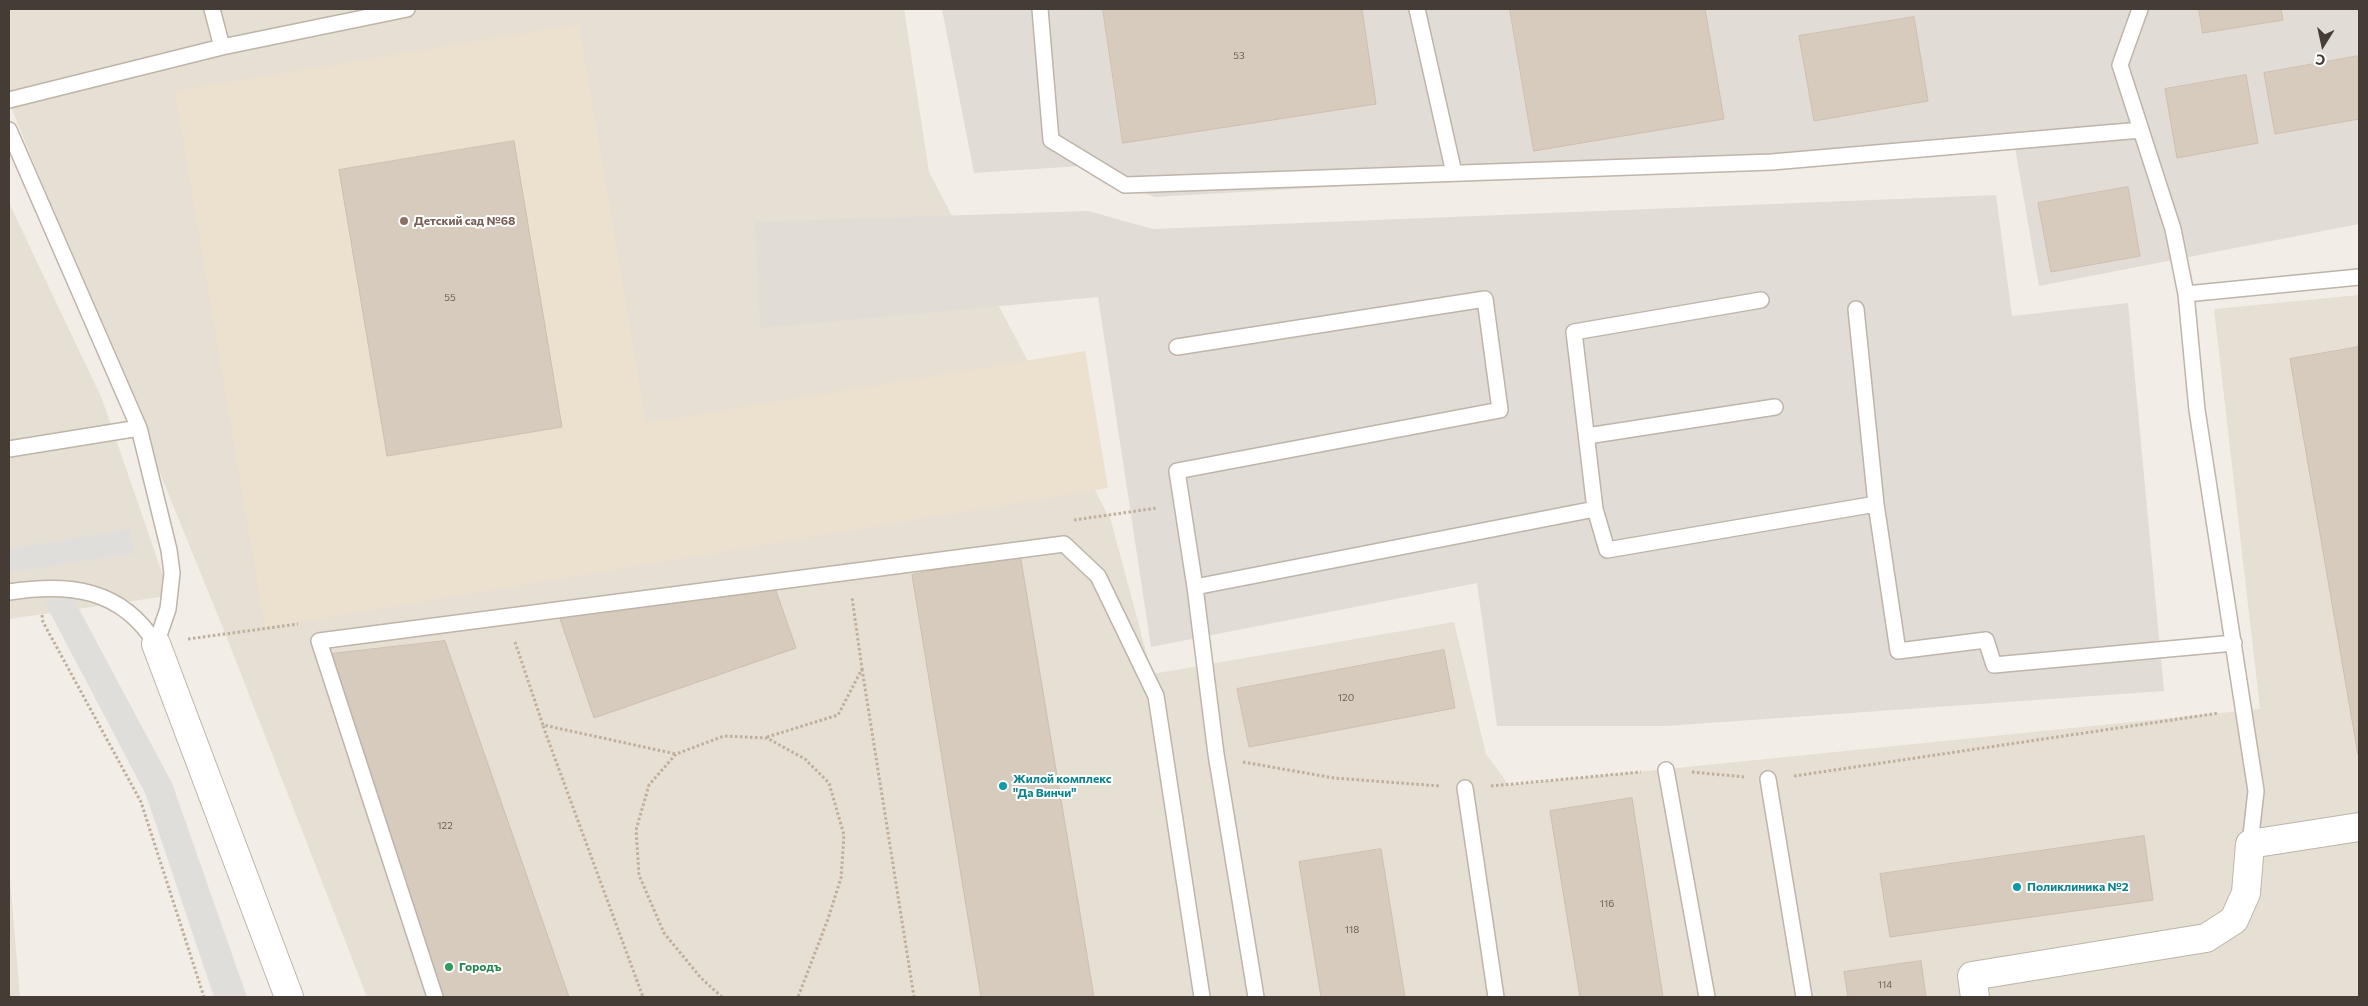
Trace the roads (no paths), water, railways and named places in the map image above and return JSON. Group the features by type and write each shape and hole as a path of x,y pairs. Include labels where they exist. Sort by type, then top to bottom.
{"street":[{"path":"156,644 289,997"},
{"path":"1975,997 1972,976 2206,938 2234,920 2246,893 2250,844 2359,827"}],"lane":[{"path":"212,9 222,47"},
{"path":"9,100 222,47 407,9"},
{"path":"1040,9 1050,140 1125,184 1772,162 2141,130"},
{"path":"1417,9 1454,173"},
{"path":"2140,9 2120,65 2173,229 2186,294 2197,410 2256,791 2250,844"},
{"path":"9,130 139,428 169,550 172,573 168,609 156,644"},
{"path":"2186,294 2359,276"},
{"path":"1177,347 1485,299 1500,410 1177,471 1195,587 1216,754 1256,997"},
{"path":"1761,300 1574,332 1596,509 1607,550 1876,504"},
{"path":"1856,309 1876,504 1898,651 1986,640 1994,665 2234,643"},
{"path":"1587,436 1775,407"},
{"path":"9,449 139,428"},
{"path":"1195,587 1596,509"},
{"path":"435,997 319,641 1064,544 1098,576 1156,696 1202,997"},
{"path":"9,592 36,588 78,589 105,596 128,611 145,627 156,644"},
{"path":"1666,770 1706,997"},
{"path":"1768,779 1804,997"},
{"path":"1465,788 1496,997"}],"place":[{"name":"Детский сад №68","path":"404,221"},
{"name":"Жилой комплекс \"Да Винчи\"","path":"1003,786"},
{"name":"Поликлиника №2","path":"2017,887"},
{"name":"Городъ","path":"449,967"}]}
